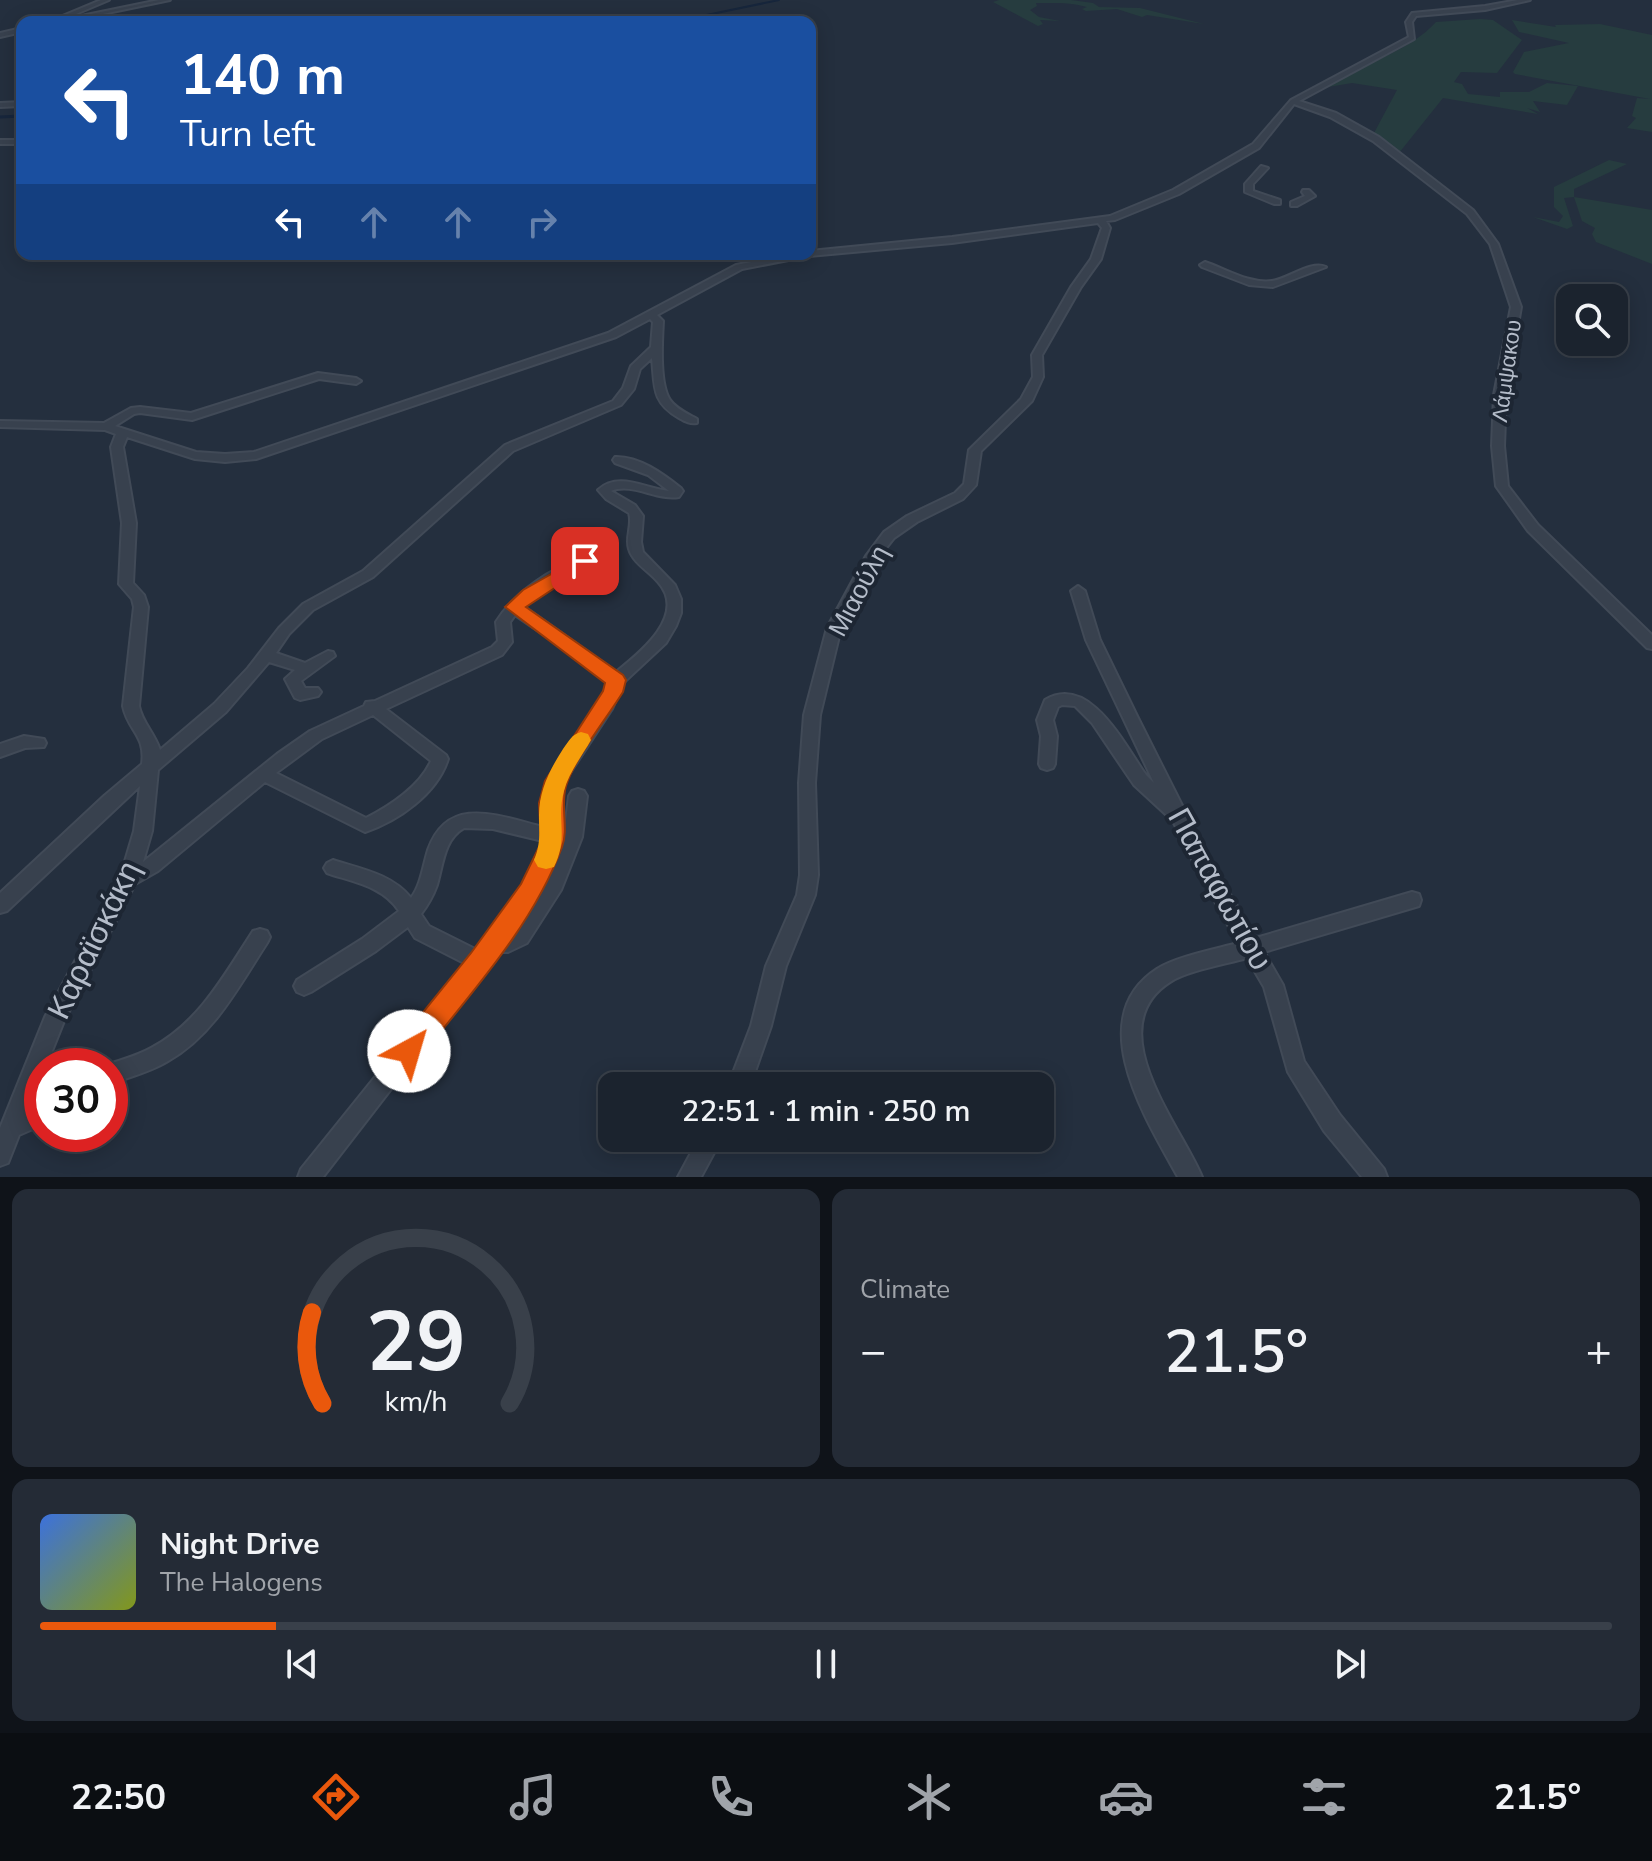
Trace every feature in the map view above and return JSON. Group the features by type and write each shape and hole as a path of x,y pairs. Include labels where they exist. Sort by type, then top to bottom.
{"street":[{"path":"67,16 106,0"},
{"path":"84,16 167,0"},
{"path":"153,6 167,0"},
{"path":"816,253 1101,221 1176,192 1256,146 1293,101 1412,38 1409,22 1417,12 1485,8 1527,0"},
{"name":"Λάμψακου","path":"1293,101 1333,115 1376,139 1470,212 1494,244 1516,307 1500,395 1498,446 1502,486 1512,504 1533,528 1652,644"},
{"path":"1264,168 1249,184 1249,192 1277,202"},
{"path":"1294,204 1309,199 1311,196 1306,192"},
{"name":"Μιαούλη","path":"744,1072 761,1026 776,966 806,895 809,875 807,783 812,715 834,628 880,545 912,519 963,492 971,481 975,450 1026,401 1038,377 1037,355 1096,259 1106,228 1101,221"},
{"path":"0,424 106,427 195,455 225,458 256,455 599,340 739,267 777,260"},
{"path":"1258,274 1252,277 1205,265 1252,283 1273,284 1321,267"},
{"path":"652,315 658,321 656,348 662,400 668,408 693,421"},
{"path":"0,905 151,765 220,708 308,607 368,574 501,454 531,438 617,403 628,389 635,368 656,348"},
{"path":"106,427 131,411 192,417 318,376 356,381"},
{"path":"0,438 14,424"},
{"path":"123,431 117,447 129,523 126,584 138,596 141,612 132,672 131,707 136,723 150,740 151,765"},
{"path":"309,1177 480,961 529,892 549,853 553,836 551,803 556,781 606,705 616,680 656,646 669,622 674,602 669,585 637,553 635,537 638,520 635,512 604,490 607,486 617,485 664,496 677,491 652,472 619,460"},
{"path":"129,879 152,866 263,774 316,735 372,706 497,651 505,642 503,622 514,607 529,594 585,561"},
{"name":"Παπαφωτίου","path":"1078,591 1093,640 1179,817 1273,985 1295,1065 1332,1123 1376,1177"},
{"path":"514,607 616,680"},
{"path":"266,655 307,669"},
{"path":"313,692 300,694 293,679 328,656"},
{"path":"1047,764 1049,736 1045,720 1051,704 1059,699 1079,701 1092,712 1140,780 1179,817"},
{"path":"263,774 365,825 384,818 432,775 440,766 440,759 421,741 372,706"},
{"path":"0,751 18,743 38,743"},
{"name":"Καραϊσκάκη","path":"0,1155 10,1118 55,1017 129,879 143,831 151,765"},
{"path":"493,944 508,944 520,937 555,885 573,837 578,796"},
{"path":"304,986 410,914 423,897 443,839 453,825 472,820 553,836"},
{"path":"333,868 380,883 403,901 422,932 480,961"},
{"path":"1191,1177 1137,1070 1131,1033 1135,1013 1146,989 1166,973 1412,900"},
{"path":"128,1067 159,1055 184,1038 214,1007 260,937"},
{"path":"689,1177 703,1152"}],"green space":[{"path":"1071,0 1093,3 1099,7 1140,8 1204,24 1147,15 1142,17 1117,9 1086,11 1082,9 1087,7 1075,4 1036,3 1037,6 1030,10 1039,17 1060,21 1040,20 1043,24 1038,26 993,2"},
{"path":"1493,20 1522,40 1497,73 1461,72 1454,82 1462,84 1468,94 1500,97 1500,92 1529,92 1547,83 1578,86 1567,105 1533,101 1540,112 1527,108 1538,114 1443,98 1399,153 1374,133 1397,90 1352,83 1328,87 1399,50 1436,22"},
{"path":"1512,20 1556,27 1600,24 1652,35 1652,132 1627,128 1636,118 1632,116 1637,98 1650,99 1515,74 1513,72 1524,52 1569,43 1519,32"},
{"path":"1609,160 1627,164 1574,189 1574,197 1564,198 1573,226 1567,229 1533,217 1559,222 1563,216 1554,207 1554,187"},
{"path":"1574,197 1652,210 1652,264 1596,242 1592,234 1595,228 1582,221"}],"waterway":[{"path":"702,16 779,0"},
{"path":"0,117 16,116"}],"slow traffic":[{"path":"546,860 553,836 550,814 553,791 581,740"}],"route":[{"path":"409,1051 480,961 529,892 552,843 550,814 556,781 613,692 616,680 514,607 529,594 585,561"}]}
